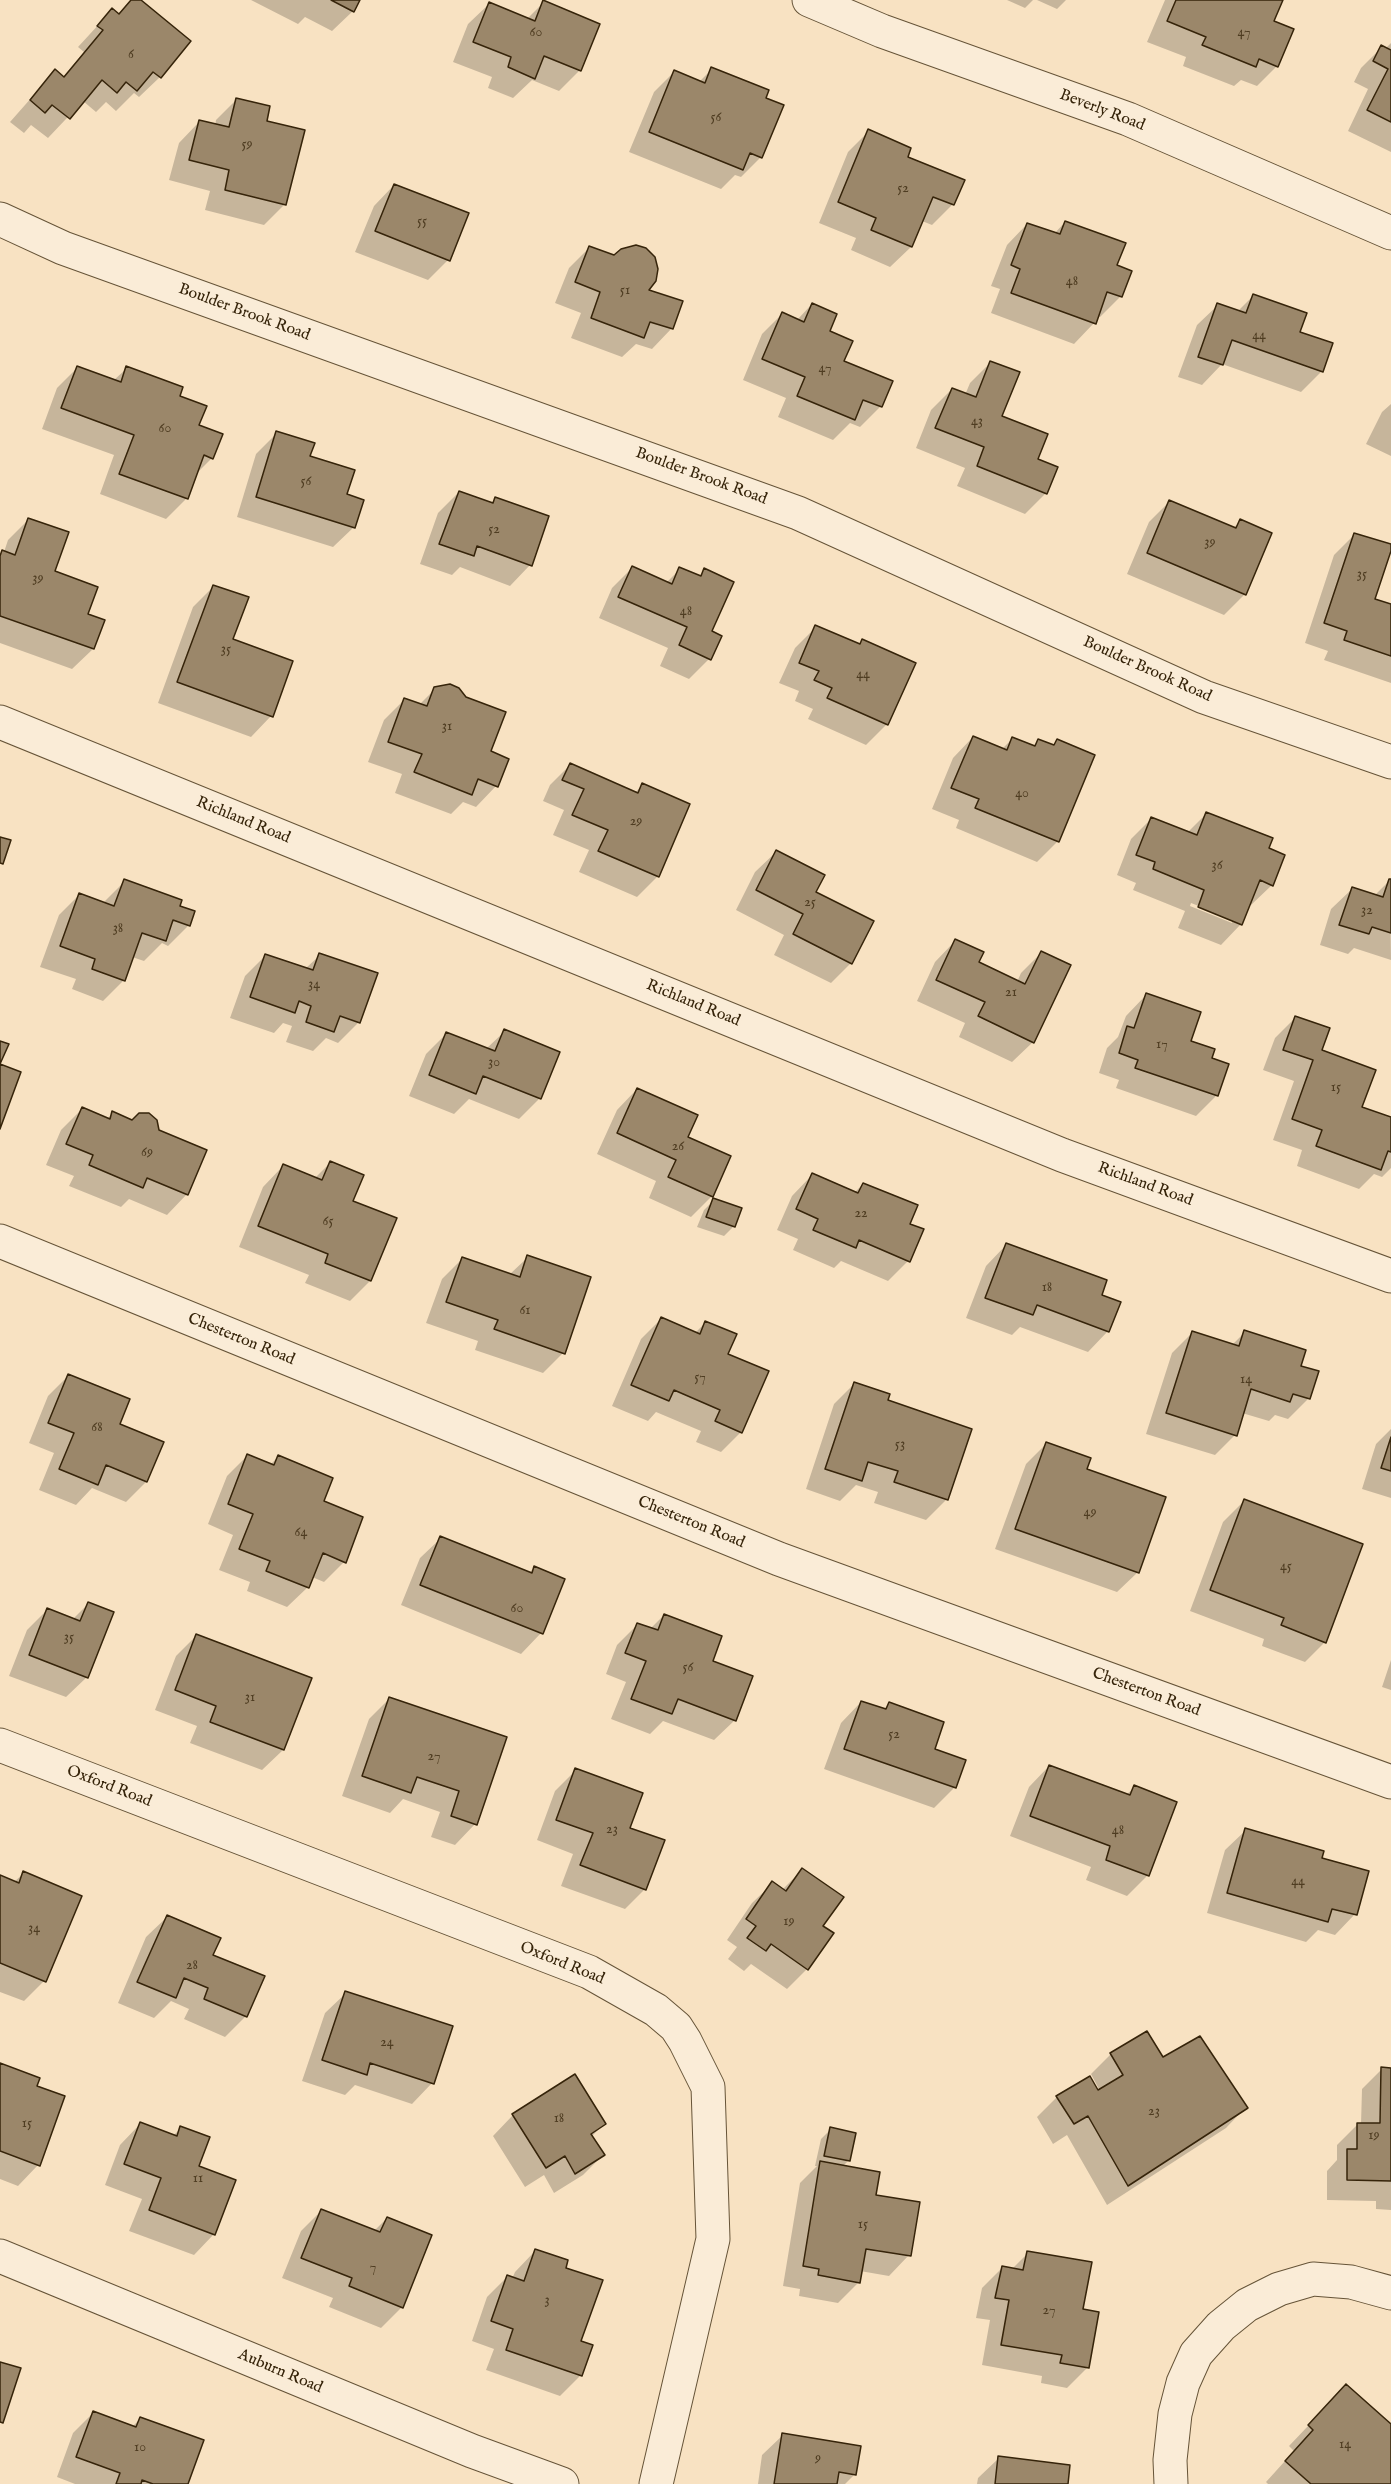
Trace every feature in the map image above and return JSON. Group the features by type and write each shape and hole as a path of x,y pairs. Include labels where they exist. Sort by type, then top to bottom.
{"street":[{"name":"Beverly Road","path":"809,0 882,32 1128,119 1391,233"},
{"name":"Boulder Brook Road","path":"0,219 63,248 798,513 1204,697 1391,762"},
{"name":"Richland Road","path":"0,722 1062,1155 1391,1276"},
{"name":"Chesterton Road","path":"0,1241 779,1559 1391,1782"},
{"name":"Oxford Road","path":"0,1745 589,1972 657,2010 676,2027 708,2087 713,2239 657,2484"},
{"name":"Auburn Road","path":"0,2256 472,2451 562,2484"},
{"path":"1171,2484 1170,2460 1175,2414 1183,2383 1196,2354 1221,2326 1247,2305 1279,2289 1313,2279 1351,2282 1391,2293"}],"building":[{"path":"131,0 141,0 191,41 161,78 153,72 137,91 126,82 117,93 102,80 70,119 52,105 45,113 30,100 55,69 64,77 103,30 97,26 112,8 119,14"},
{"path":"331,0 360,0 354,12"},
{"path":"543,0 600,24 581,71 544,56 535,79 508,67 511,57 473,42 489,2 535,21"},
{"path":"1176,0 1283,0 1274,21 1294,29 1278,67 1259,59 1256,67 1202,45 1206,37 1167,21"},
{"path":"1381,45 1391,50 1391,122 1367,110 1388,69 1373,61"},
{"path":"711,67 769,90 766,98 784,105 762,158 750,153 743,170 649,132 674,70 705,83"},
{"path":"236,98 270,106 267,121 305,130 286,205 225,190 229,170 189,160 199,120 229,127"},
{"path":"868,129 911,148 908,157 965,180 954,205 933,197 912,247 871,230 876,218 838,202"},
{"path":"394,184 469,213 450,261 375,231"},
{"path":"1065,221 1126,243 1117,265 1132,271 1122,297 1107,292 1096,324 1011,293 1020,269 1011,265 1027,223 1060,234"},
{"path":"636,245 646,248 655,257 658,269 656,281 649,290 683,301 673,329 650,322 644,338 591,318 600,292 575,282 589,246 614,255 621,249"},
{"path":"1253,294 1307,313 1300,332 1333,343 1323,372 1232,340 1223,365 1198,357 1217,303 1246,313"},
{"path":"812,303 837,314 830,331 853,341 844,361 893,381 882,407 863,400 855,420 797,396 805,377 762,359 782,312 804,322"},
{"path":"990,361 1020,372 1002,416 1048,434 1038,459 1058,467 1047,494 977,466 984,447 935,428 952,388 976,397"},
{"path":"77,366 121,382 126,366 183,387 180,396 207,406 199,425 223,434 213,459 204,455 188,499 119,474 134,435 61,408"},
{"path":"276,431 315,443 310,456 355,470 347,494 364,500 355,528 256,497"},
{"path":"459,491 493,503 495,497 549,516 532,566 477,546 474,556 439,544"},
{"path":"1169,500 1236,528 1240,519 1272,533 1246,595 1147,553"},
{"path":"28,518 69,532 55,571 98,587 88,614 105,620 94,649 0,616 0,556 2,550 15,555"},
{"path":"1354,533 1391,544 1391,551 1375,599 1391,604 1391,656 1344,640 1347,631 1324,623"},
{"path":"632,566 672,584 679,567 701,576 704,568 734,582 712,631 722,636 711,660 679,645 687,627 618,597"},
{"path":"213,585 249,597 233,639 293,661 273,717 177,682"},
{"path":"815,625 860,644 862,639 916,663 888,725 827,698 832,688 814,680 819,671 799,663"},
{"path":"450,684 459,688 466,697 506,712 491,751 509,759 498,787 478,779 472,795 414,772 422,754 388,742 404,698 427,706 434,687"},
{"path":"973,736 1007,750 1012,737 1035,746 1038,739 1054,745 1057,739 1095,755 1059,842 975,808 979,799 951,788"},
{"path":"570,763 638,793 642,783 690,804 659,877 598,851 608,830 572,815 584,789 562,780"},
{"path":"1206,812 1273,838 1269,848 1285,855 1273,886 1260,880 1242,925 1198,907 1204,890 1153,869 1155,862 1136,855 1151,817 1197,835"},
{"path":"0,837 11,840 3,864 0,863"},
{"path":"776,850 825,875 816,892 874,921 852,964 793,934 803,914 756,890"},
{"path":"124,879 182,900 180,906 195,911 190,926 173,920 166,941 142,933 125,981 92,969 95,959 60,946 79,893 114,906"},
{"path":"1389,879 1391,879 1391,933 1372,927 1369,934 1339,925 1352,887 1383,897"},
{"path":"955,939 984,952 979,962 1025,984 1041,951 1071,965 1034,1043 978,1016 985,1002 936,980"},
{"path":"319,953 378,973 360,1023 340,1016 334,1032 306,1022 311,1006 299,1001 295,1013 250,997 265,954 313,970"},
{"path":"1146,993 1201,1012 1191,1041 1215,1049 1212,1058 1229,1064 1218,1096 1135,1068 1138,1060 1119,1053 1127,1026 1134,1028"},
{"path":"1295,1016 1330,1028 1322,1050 1376,1070 1362,1107 1391,1117 1391,1152 1388,1151 1381,1170 1316,1146 1322,1130 1292,1119 1313,1060 1283,1050"},
{"path":"504,1029 560,1052 541,1099 483,1076 476,1094 429,1075 446,1032 495,1051"},
{"path":"0,1041 9,1044 0,1064"},
{"path":"0,1064 21,1072 0,1129"},
{"path":"637,1088 698,1115 688,1137 731,1156 713,1197 668,1177 676,1160 617,1133"},
{"path":"82,1107 110,1119 112,1111 132,1120 139,1113 149,1113 157,1120 159,1130 207,1150 188,1195 147,1178 143,1188 89,1165 93,1155 66,1144"},
{"path":"330,1161 364,1175 353,1201 397,1218 371,1281 325,1263 328,1254 258,1226 283,1164 322,1180"},
{"path":"812,1173 858,1193 863,1183 918,1205 910,1224 924,1229 910,1262 859,1240 856,1248 813,1230 818,1219 796,1209"},
{"path":"713,1198 742,1208 735,1227 706,1217"},
{"path":"1006,1243 1107,1280 1102,1295 1121,1302 1109,1332 1037,1305 1033,1315 985,1298"},
{"path":"527,1255 591,1277 565,1354 494,1329 498,1320 446,1302 462,1257 520,1277"},
{"path":"661,1317 700,1334 705,1321 737,1334 728,1354 769,1371 742,1433 715,1421 720,1410 674,1390 669,1401 631,1385"},
{"path":"1244,1330 1306,1350 1301,1366 1319,1371 1310,1399 1293,1394 1290,1402 1251,1389 1237,1436 1166,1413 1192,1331 1239,1346"},
{"path":"68,1374 130,1399 120,1424 164,1442 147,1482 106,1465 98,1485 59,1469 74,1433 48,1423"},
{"path":"854,1382 890,1394 888,1400 972,1429 948,1500 894,1482 898,1471 868,1462 862,1481 825,1469"},
{"path":"1391,1437 1391,1471 1381,1468"},
{"path":"1046,1442 1091,1458 1087,1469 1166,1497 1139,1573 1015,1529"},
{"path":"247,1454 274,1465 278,1455 333,1478 324,1501 363,1517 346,1563 323,1553 309,1588 266,1571 270,1561 239,1549 253,1514 228,1504"},
{"path":"1244,1499 1363,1544 1326,1643 1281,1625 1284,1618 1210,1590"},
{"path":"440,1536 532,1573 534,1566 565,1579 543,1634 420,1585"},
{"path":"88,1602 114,1612 88,1678 29,1655 47,1608 80,1621"},
{"path":"664,1614 722,1636 713,1661 753,1676 736,1721 678,1699 672,1714 631,1699 646,1661 625,1653 637,1623 658,1630"},
{"path":"196,1634 312,1678 284,1750 210,1722 216,1706 175,1690"},
{"path":"389,1697 507,1737 477,1825 451,1816 459,1791 417,1777 411,1793 362,1776"},
{"path":"861,1701 886,1709 889,1702 944,1722 935,1749 966,1760 956,1788 844,1749"},
{"path":"1049,1765 1130,1795 1134,1785 1177,1802 1149,1876 1106,1860 1110,1846 1030,1816"},
{"path":"575,1768 643,1793 630,1828 665,1840 646,1890 580,1865 593,1833 556,1820"},
{"path":"1245,1828 1324,1851 1322,1858 1369,1871 1357,1915 1332,1909 1328,1922 1227,1893"},
{"path":"802,1868 844,1897 823,1926 834,1933 808,1970 771,1944 766,1951 747,1938 756,1926 746,1919 772,1881 786,1891"},
{"path":"23,1871 82,1896 46,1982 0,1963 0,1875 19,1883"},
{"path":"167,1915 221,1938 213,1955 265,1976 247,2017 204,1999 208,1988 184,1978 176,1998 137,1982"},
{"path":"345,1991 453,2026 434,2084 370,2063 367,2075 322,2060"},
{"path":"1147,2031 1163,2057 1200,2036 1248,2108 1128,2186 1088,2116 1074,2124 1056,2096 1090,2076 1098,2090 1123,2075 1110,2053"},
{"path":"0,2063 40,2078 37,2086 65,2096 40,2166 0,2151"},
{"path":"1381,2067 1391,2068 1391,2181 1347,2180 1347,2149 1357,2149 1357,2123 1380,2123"},
{"path":"575,2074 606,2124 591,2134 605,2155 575,2174 565,2156 546,2168 512,2114"},
{"path":"140,2122 177,2136 180,2126 210,2137 199,2166 236,2180 215,2235 149,2210 161,2178 124,2164"},
{"path":"830,2127 856,2133 850,2161 824,2156"},
{"path":"820,2161 880,2172 876,2195 920,2202 911,2256 866,2249 860,2283 818,2275 819,2269 803,2266"},
{"path":"321,2209 380,2232 387,2217 432,2235 403,2308 349,2286 352,2278 301,2258"},
{"path":"535,2249 568,2260 566,2268 603,2280 581,2341 593,2345 582,2376 506,2350 513,2329 491,2321 507,2275 524,2281"},
{"path":"1027,2251 1092,2262 1083,2309 1099,2312 1089,2368 1060,2363 1062,2355 1001,2345 1009,2300 995,2298 1002,2266 1023,2270"},
{"path":"0,2362 21,2368 3,2423 0,2422"},
{"path":"1346,2384 1391,2424 1391,2484 1311,2484 1285,2461 1313,2430 1308,2425"},
{"path":"93,2411 136,2427 140,2417 204,2440 188,2484 153,2484 142,2480 141,2484 116,2484 120,2473 76,2457"},
{"path":"782,2433 861,2446 856,2475 839,2472 837,2484 774,2484"},
{"path":"998,2456 1070,2465 1068,2484 995,2484"}]}
